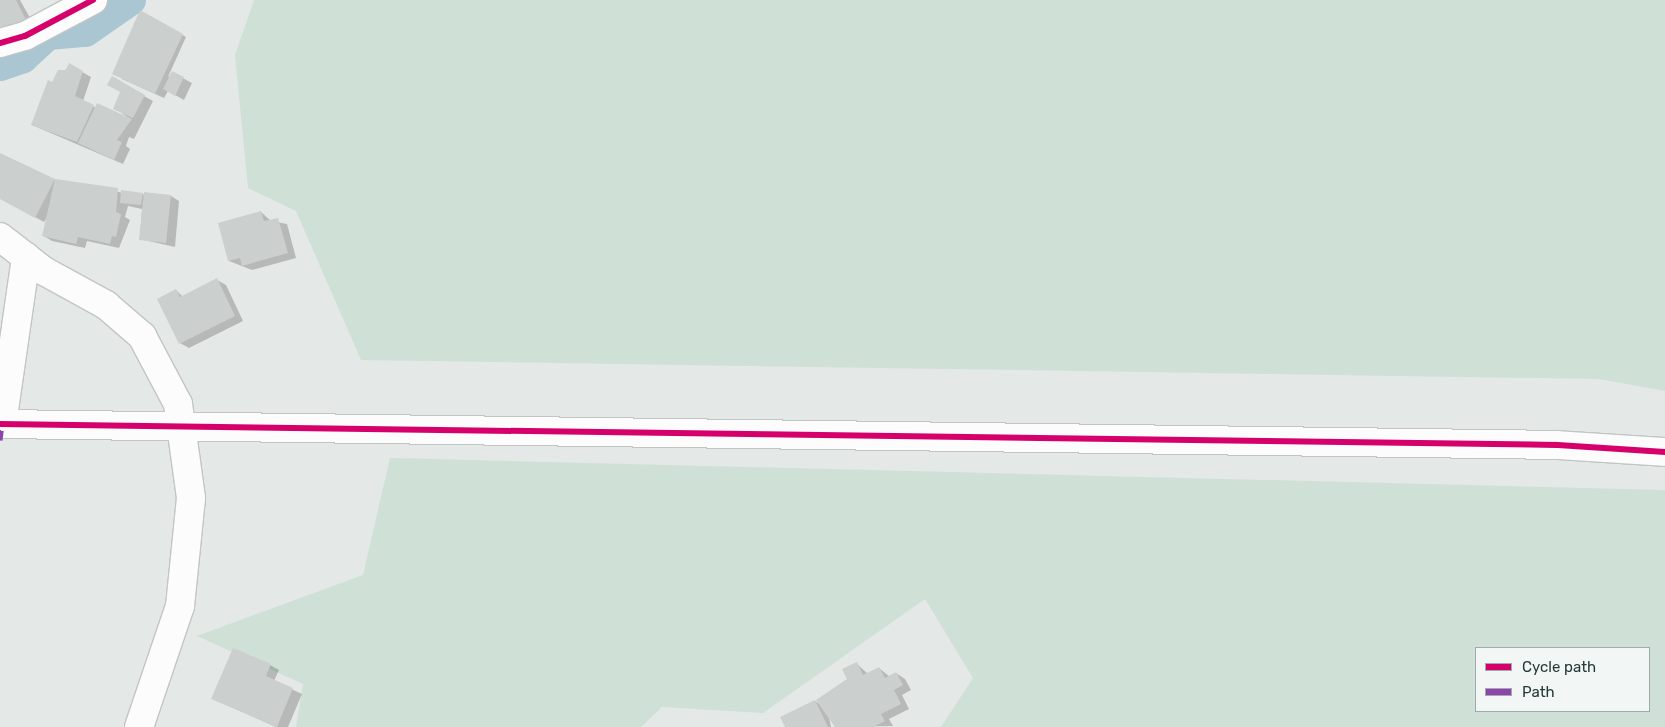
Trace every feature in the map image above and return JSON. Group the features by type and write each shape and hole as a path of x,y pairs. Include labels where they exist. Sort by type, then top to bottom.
{"street":[{"path":"0,43 25,36 92,0"},
{"path":"0,237 26,257 106,305 142,336 178,404 183,424 191,498 180,606 139,727"},
{"path":"26,257 1,424 183,424 1557,445 1665,452"}],"green space":[{"path":"254,0 1665,0 1665,391 1599,379 361,360 296,211 248,188 235,55"},
{"path":"390,458 1665,490 1665,727 941,727 973,678 925,599 763,713 662,707 641,727 296,727 303,684 197,636 363,575"}],"building":[{"path":"0,0 16,0 26,20 0,36"},
{"path":"140,10 183,34 155,94 112,74"},
{"path":"69,63 83,71 75,96 94,105 77,142 31,125 48,80 52,82 58,70 66,70"},
{"path":"172,71 184,77 175,96 163,89"},
{"path":"112,76 145,95 133,118 113,109 120,92 107,85"},
{"path":"97,103 132,119 117,140 122,142 114,160 78,143"},
{"path":"0,153 55,179 35,218 0,199"},
{"path":"55,179 118,188 116,212 121,214 116,237 112,236 110,244 78,237 76,244 42,236"},
{"path":"121,190 143,193 141,205 120,203"},
{"path":"144,192 171,195 166,243 139,240"},
{"path":"261,211 264,221 278,218 288,253 242,266 240,258 228,261 218,223"},
{"path":"217,278 235,316 179,344 157,299 176,289 180,297"},
{"path":"233,648 271,664 266,676 293,688 277,727 211,699"},
{"path":"857,662 863,675 879,667 885,678 896,672 903,685 894,690 901,704 881,714 885,721 873,727 835,727 816,700 847,679 842,669"},
{"path":"815,700 828,727 785,727 780,717"}],"waterway":[{"path":"0,66 23,58 48,35 85,32 131,0"}],"marked path":[{"path":"0,440 2,424"}],"cycle path":[{"path":"0,43 25,36 93,0"},
{"path":"0,424 1557,445 1665,452"}]}
